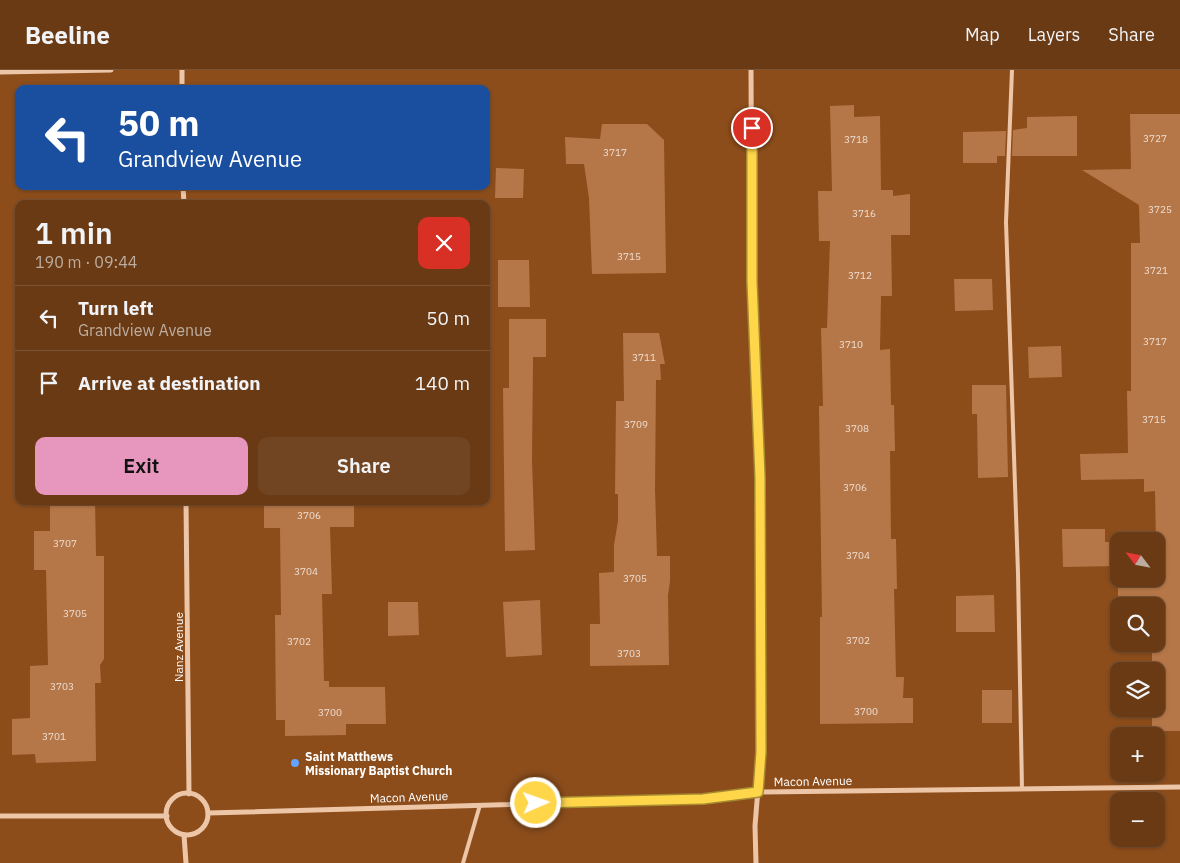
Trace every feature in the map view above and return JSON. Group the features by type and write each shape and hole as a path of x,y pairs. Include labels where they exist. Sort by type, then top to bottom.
{"street":[{"path":"0,72 111,70"},
{"path":"182,70 182,85"},
{"path":"751,70 752,282 760,477 761,752 755,826 756,863"},
{"name":"Nanz Avenue","path":"186,505 189,794"},
{"name":"Macon Avenue","path":"208,813 703,799 758,792 1180,787"},
{"path":"182,794 189,794 202,799 208,813 204,826 199,831 184,835 170,825 167,816 172,801 182,794"},
{"path":"0,816 167,816"},
{"path":"184,835 186,863"}],"lane":[{"path":"1012,70 1006,222 1018,573 1022,789"},
{"path":"463,863 480,805"}],"building":[{"path":"854,105 854,117 880,116 881,190 893,190 893,196 910,194 910,235 891,235 892,296 881,296 880,350 890,349 891,405 894,405 895,451 890,451 891,539 896,539 897,589 894,589 896,677 904,677 903,698 913,698 913,723 820,724 820,617 822,617 819,406 823,406 821,328 827,328 830,241 819,241 818,191 832,191 830,106"},
{"path":"1130,114 1180,114 1180,731 1165,731 1165,727 1152,727 1152,717 1165,717 1165,662 1152,662 1152,652 1165,652 1165,597 1118,597 1118,588 1165,588 1165,532 1156,532 1155,491 1144,492 1144,479 1081,480 1080,454 1128,453 1127,391 1131,391 1131,243 1140,243 1139,205 1082,170 1131,169"},
{"path":"1077,116 1077,156 1012,156 1013,130 1027,128 1027,117"},
{"path":"602,124 647,124 664,140 666,273 592,274 589,198 584,164 566,164 565,137 600,139"},
{"path":"1006,131 1005,156 997,156 997,163 963,163 963,132"},
{"path":"496,168 524,169 523,198 495,198"},
{"path":"498,260 529,260 530,307 498,307"},
{"path":"954,279 992,279 993,310 955,311"},
{"path":"509,319 546,319 546,357 533,357 532,460 535,550 505,551 503,388 509,388"},
{"path":"623,333 659,333 665,364 660,364 661,380 656,380 655,489 657,556 670,556 668,595 669,665 590,666 590,624 600,624 599,573 614,572 614,545 618,521 618,494 615,494 616,401 624,401"},
{"path":"1061,346 1062,377 1029,378 1028,347"},
{"path":"972,385 1006,385 1008,477 978,478 977,414 972,414"},
{"path":"50,505 95,505 96,556 104,556 104,659 100,665 101,683 95,683 96,761 36,763 35,754 12,755 12,719 30,718 30,666 48,665 46,570 34,570 34,531 50,531"},
{"path":"264,505 354,505 354,527 330,527 332,594 322,594 324,681 329,681 329,687 385,687 386,724 346,724 346,735 285,736 285,720 276,720 275,615 281,615 280,528 264,528"},
{"path":"1062,529 1105,529 1105,542 1110,542 1110,566 1063,567"},
{"path":"994,595 995,632 956,632 956,596"},
{"path":"540,600 542,655 506,657 503,602"},
{"path":"388,602 418,602 419,635 388,636"},
{"path":"982,690 1012,690 1012,723 982,723"}],"place":[{"name":"Saint Matthews Missionary Baptist Church","path":"295,763"}],"route":[{"path":"536,803 703,799 758,792 761,752 760,477 752,282 752,128"}]}
